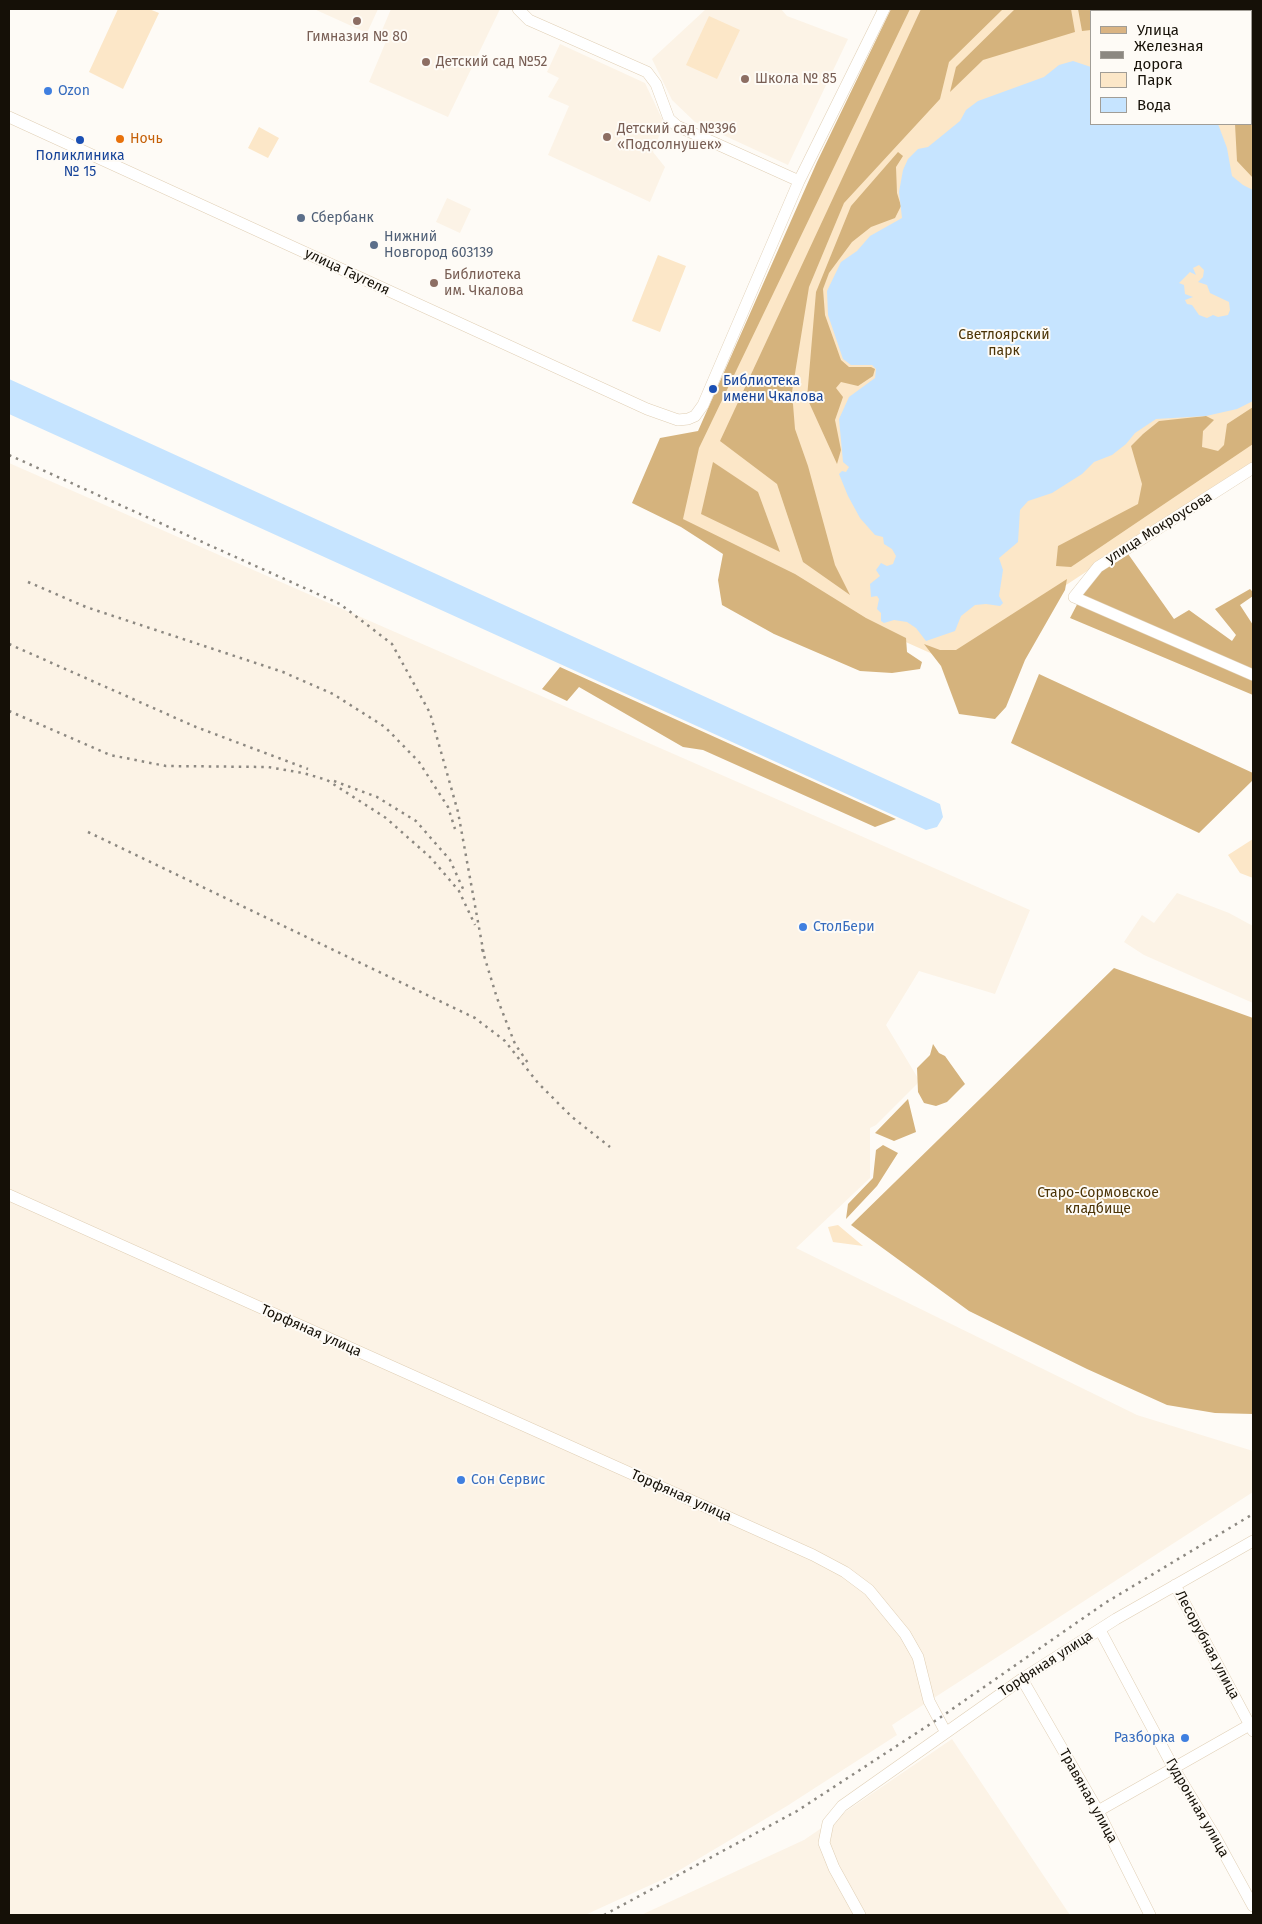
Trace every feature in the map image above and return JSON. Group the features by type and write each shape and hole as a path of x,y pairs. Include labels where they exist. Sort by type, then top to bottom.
{"street":[{"path":"518,9 529,20 647,72 656,84 669,119 677,126 799,181 884,9"},
{"name":"улица Гаугеля","path":"9,117 655,412 678,420 695,416 703,405 799,181"},
{"name":"улица Мокроусова","path":"1253,468 1098,567 1074,596 1253,675"},
{"name":"Торфяная улица","path":"9,1195 804,1551 845,1572 869,1590 905,1634 918,1657 930,1701 945,1731 1022,1679 1100,1630 1253,1541"},
{"name":"Лесорубная улица","path":"1176,1585 1252,1727"},
{"name":"Гудронная улица","path":"1100,1630 1173,1767 1213,1833 1253,1906"},
{"name":"Травяная улица","path":"1022,1679 1098,1811 1150,1915"},
{"path":"1098,1811 1173,1767 1252,1727"},
{"path":"860,1915 827,1854 824,1833 828,1823 842,1806 897,1768 945,1731"}],"shaded area":[{"name":"Гимназия № 80","path":"314,9 378,9 367,33"},
{"name":"Детский сад №52","path":"391,9 500,9 448,117 369,82 387,39 380,35"},
{"name":"Школа № 85","path":"706,9 781,9 787,16 848,39 788,165 695,122 672,100 652,59"},
{"name":"Детский сад №396 «Подсолнушек»","path":"560,44 645,83 664,123 653,152 665,167 650,202 548,155 569,106 548,97 559,78 547,72"},
{"path":"447,198 471,209 460,233 436,222"},
{"path":"9,463 1030,910 995,994 919,971 886,1025 919,1080 876,1125 870,1128 870,1178 796,1248 1137,1415 1253,1451 1253,1492 892,1725 897,1735 787,1806 668,1877 585,1915 9,1915"},
{"path":"1177,893 1229,913 1253,926 1253,1003 1144,955 1124,942 1142,915 1154,923"},
{"path":"952,1739 1070,1915 641,1915 804,1840"}],"green space":[{"path":"118,9 149,9 159,13 123,89 89,72"},
{"path":"891,9 910,9 699,448 683,519 795,574 866,618 906,638 907,652 922,662 920,669 892,673 860,671 774,634 722,605 718,580 723,554 681,527 632,503 660,438 698,431 817,162"},
{"name":"Светлоярский парк","path":"901,9 1192,10 1090,10 1090,125 1252,125 1252,108 1253,110 1253,462 1057,591 946,660 843,614 671,512 705,426"},
{"path":"921,9 1003,9 949,62 940,99 844,203 809,287 792,392 795,429 808,466 835,565 850,595 803,562 777,484 720,441"},
{"path":"1015,9 1071,9 1075,32 983,60 950,92 956,67"},
{"path":"1078,9 1165,10 1090,10 1090,30 1082,31"},
{"path":"709,16 740,30 717,79 686,65"},
{"path":"1252,108 1253,178 1237,161 1235,125 1252,125"},
{"path":"259,127 279,138 268,158 248,148"},
{"path":"898,152 903,156 896,167 897,193 901,206 895,218 871,227 852,242 829,273 823,289 825,315 841,360 849,367 871,367 875,369 873,376 858,386 841,382 836,388 843,397 835,420 841,450 837,464 807,398 816,292 851,206"},
{"path":"658,255 686,266 660,332 632,321"},
{"path":"1253,407 1253,444 1071,567 1056,566 1058,546 1138,504 1142,484 1131,446 1159,421 1206,416 1214,420 1203,431 1202,447 1218,451 1224,445 1227,424"},
{"path":"713,462 758,492 780,552 701,514"},
{"path":"1126,551 1174,619 1189,610 1232,641 1236,635 1215,609 1250,589 1253,592 1253,596 1240,605 1253,625 1253,695 1070,618 1084,591 1100,569"},
{"path":"1067,579 1065,590 1025,660 1006,707 995,719 959,714 941,666 924,644 940,650 956,650"},
{"path":"560,667 896,819 875,827 703,750 683,747 579,687 567,701 542,689"},
{"path":"1039,674 1253,773 1253,780 1199,833 1011,743"},
{"path":"1253,839 1253,878 1240,873 1228,855"},
{"name":"Старо-Сормовское кладбище","path":"1114,968 1253,1018 1253,1414 1215,1413 1167,1405 1087,1369 969,1311 851,1225"},
{"path":"933,1044 939,1053 945,1056 965,1084 947,1102 936,1106 924,1103 918,1092 917,1068 930,1055"},
{"path":"908,1099 916,1132 894,1141 875,1133"},
{"path":"883,1145 898,1153 877,1186 846,1219 848,1204 873,1178 876,1150"},
{"path":"838,1225 863,1246 833,1242 828,1227"}],"water":[{"path":"1073,61 1090,67 1090,125 1218,125 1227,148 1232,176 1253,190 1253,401 1237,409 1206,416 1156,419 1135,433 1126,444 1112,455 1094,462 1082,474 1052,493 1028,501 1020,510 1018,542 999,558 1003,570 999,596 1003,603 1000,606 975,605 961,616 955,631 926,641 916,628 907,622 894,620 884,623 881,621 881,613 877,609 879,599 877,596 871,597 870,584 880,576 876,570 881,563 887,566 893,564 896,556 892,549 884,544 883,537 875,535 860,518 848,496 839,474 842,471 846,472 849,467 843,462 839,419 849,397 875,378 876,369 872,365 851,365 843,359 828,315 827,291 841,262 857,251 870,236 902,218 899,192 903,170 908,159 918,149 928,147 960,121 966,110 978,101 1044,77 1059,65","holes":["1199,265 1204,270 1203,277 1198,282 1207,285 1210,293 1229,302 1230,310 1228,315 1218,317 1213,315 1207,318 1199,315 1192,305 1187,304 1185,300 1193,297 1185,294 1184,285 1179,283 1190,272 1196,275 1193,268"]},
{"path":"9,379 940,804 943,817 937,827 926,830 9,414"}],"railway":[{"path":"9,455 340,604 392,644 430,713 458,812 484,955"},
{"path":"28,582 86,607 283,672 333,694 385,727 419,762 448,807 455,829"},
{"path":"9,644 196,727 308,769"},
{"path":"9,711 110,755 166,766 268,767 303,773 327,780 386,818 431,858 459,891 475,925"},
{"path":"334,781 377,797 416,821 450,860 464,891"},
{"path":"88,832 475,1018 505,1041 538,1083 572,1117 610,1147"},
{"path":"482,949 497,998 515,1044 530,1066"},
{"path":"604,1915 797,1811 938,1719 1105,1603 1253,1514"}],"place":[{"name":"Гимназия № 80","path":"357,21"},
{"name":"Детский сад №52","path":"426,62"},
{"name":"Школа № 85","path":"745,79"},
{"name":"Ozon","path":"48,91"},
{"name":"Детский сад №396 «Подсолнушек»","path":"607,137"},
{"name":"Ночь","path":"120,139"},
{"name":"Поликлиника № 15","path":"80,140"},
{"name":"Сбербанк","path":"301,218"},
{"name":"Нижний Новгород 603139","path":"374,245"},
{"name":"Библиотека им. Чкалова","path":"434,283"},
{"name":"Библиотека имени Чкалова","path":"713,389"},
{"name":"СтолБери","path":"803,927"},
{"name":"Сон Сервис","path":"461,1480"},
{"name":"Разборка","path":"1185,1738"}]}
